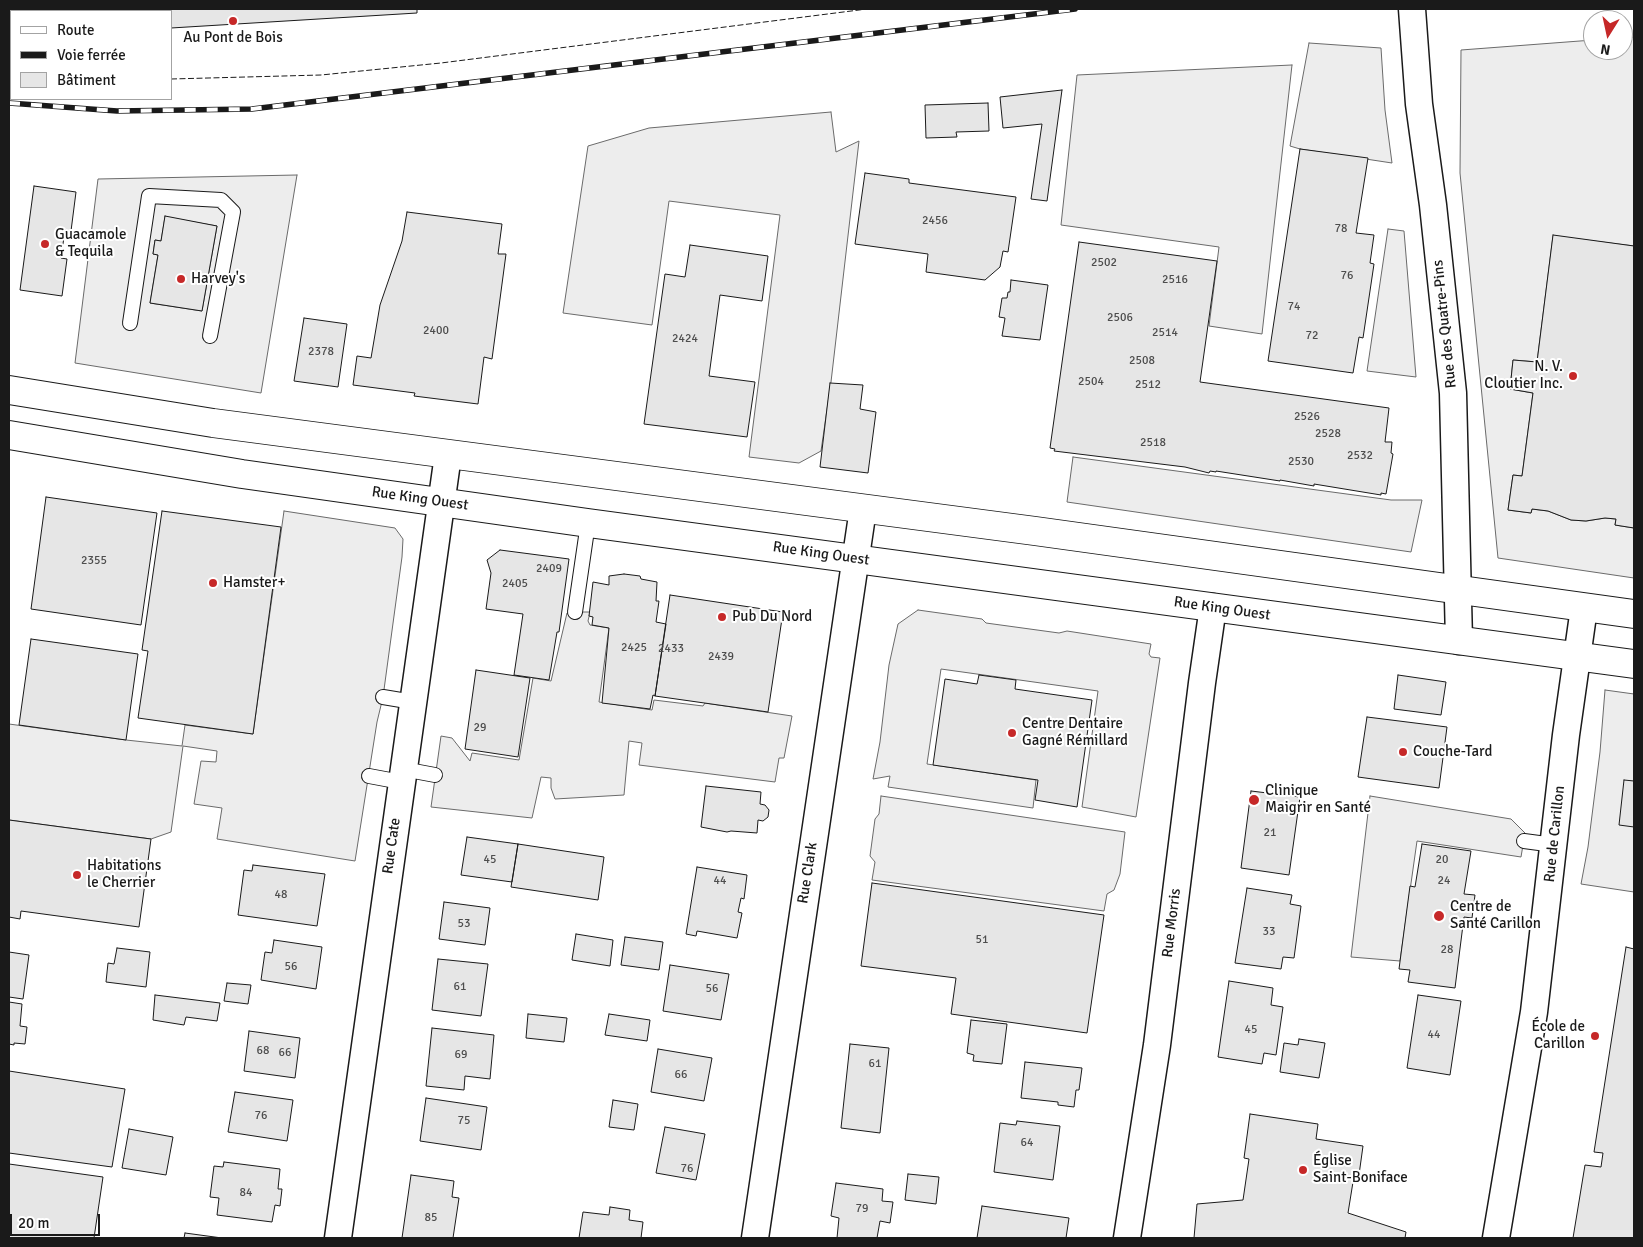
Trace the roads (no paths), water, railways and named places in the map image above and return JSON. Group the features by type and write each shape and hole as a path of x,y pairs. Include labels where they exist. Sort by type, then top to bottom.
{"main road":[{"path":"9,390 213,423 1035,531 1634,614"},
{"name":"Rue King Ouest","path":"9,435 242,474 588,523 1634,664"}],"street":[{"name":"Rue des Quatre-Pins","path":"1412,9 1419,104 1453,393 1459,641"},
{"name":"Rue Cate","path":"338,1238 448,455"},
{"name":"Rue Clark","path":"755,1238 863,509"},
{"name":"Rue Morris","path":"1127,1238 1157,1044 1213,607"},
{"name":"Rue de Carillon","path":"1496,1238 1534,1012 1566,735 1584,608"}],"lane":[{"path":"130,323 149,196 221,200 233,212 210,336"},
{"path":"575,612 588,523"},
{"path":"383,697 413,702"},
{"path":"369,776 435,775"},
{"path":"1524,841 1554,845"}],"railway":[{"path":"9,103 117,111 252,109 1075,9"}],"place":[{"name":"Au Pont de Bois","path":"233,21"},
{"name":"Guacamole & Tequila","path":"45,244"},
{"name":"Harvey's","path":"181,279"},
{"name":"N. V. Cloutier Inc.","path":"1573,376"},
{"name":"Hamster+","path":"213,583"},
{"name":"Pub Du Nord","path":"722,617"},
{"name":"Centre Dentaire Gagné Rémillard","path":"1012,733"},
{"name":"Couche-Tard","path":"1403,752"},
{"name":"Clinique Maigrir en Santé","path":"1254,800"},
{"name":"Habitations le Cherrier","path":"77,875"},
{"name":"Centre de Santé Carillon","path":"1439,916"},
{"name":"École de Carillon","path":"1595,1036"},
{"name":"Église Saint-Boniface","path":"1303,1170"}]}
